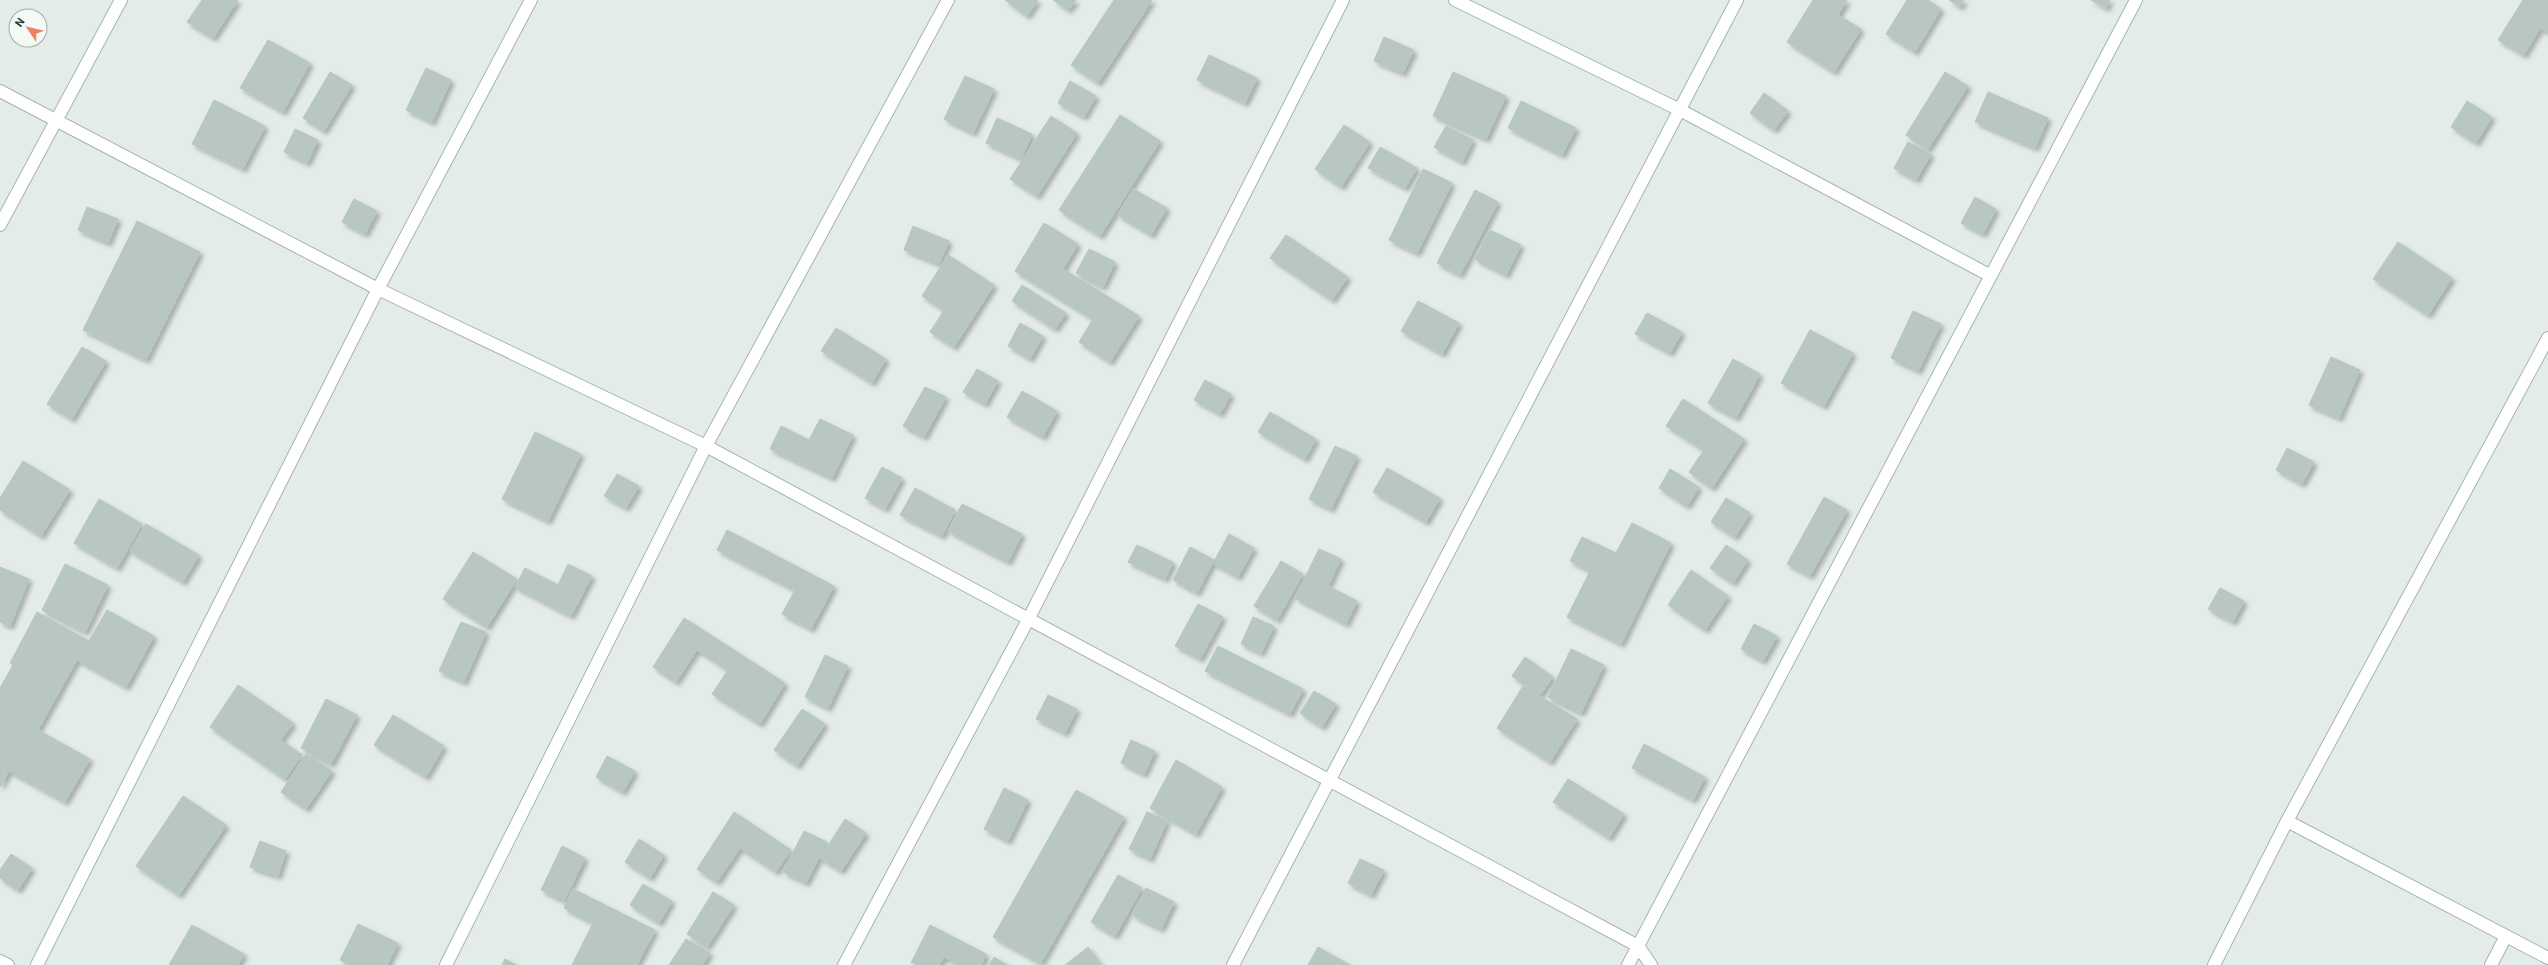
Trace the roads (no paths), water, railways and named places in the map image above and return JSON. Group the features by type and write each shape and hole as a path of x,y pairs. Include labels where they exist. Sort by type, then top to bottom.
{"street":[{"path":"0,225 58,120 121,0"},
{"path":"37,965 378,290 531,0"},
{"path":"446,965 706,446 948,0"},
{"path":"844,965 1029,618 1343,0"},
{"path":"1455,0 1680,110 1991,276"},
{"path":"1233,965 1330,782 1737,0"},
{"path":"1628,965 2136,0"},
{"path":"0,91 58,120 378,290 706,446 1638,946 1651,965"},
{"path":"2214,965 2287,821 2548,338"},
{"path":"2287,821 2548,958"},
{"path":"2491,965 2506,936"},
{"path":"0,961 8,965"}]}
